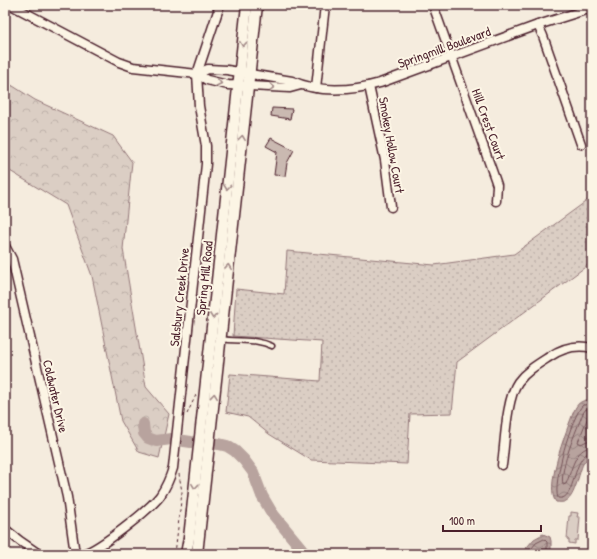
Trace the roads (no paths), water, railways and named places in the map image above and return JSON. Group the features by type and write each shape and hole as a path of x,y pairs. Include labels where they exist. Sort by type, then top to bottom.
{"street":[{"path":"11,5 119,62 133,67 197,74"},
{"name":"Salsbury Creek Drive","path":"83,554 89,552 148,509 160,496 170,478 173,468 206,164 206,146 199,106 197,74 220,5"},
{"name":"Spring Mill Road","path":"245,72 247,5"},
{"name":"Spring Mill Road","path":"197,554 205,435 243,86 257,5"},
{"path":"316,88 325,5"},
{"name":"Hill Crest Court","path":"433,5 495,179 496,201"},
{"name":"Springmill Boulevard","path":"197,74 208,69 227,70 292,81 301,85 316,88 343,89 369,86 538,25 592,8"},
{"path":"538,25 581,144"},
{"name":"Springmill Boulevard","path":"197,74 207,80 228,85 290,88 301,85"},
{"name":"Spring Mill Road","path":"205,435 220,339 243,86"},
{"name":"Smokey Hollow Court","path":"369,86 385,160 391,207"},
{"name":"Coldwater Drive","path":"5,246 12,259 67,497 75,554"},
{"path":"502,465 510,401 517,383 531,369 558,351 572,347 592,348"},
{"name":"Spring Mill Road","path":"186,554 204,448"},
{"path":"5,529 40,554"}],"lane":[{"path":"220,339 232,341 256,341 272,346"}],"water":[{"path":"586,400 592,401 592,454 583,464 572,495 569,499 564,502 556,502 553,496 553,487 559,452 575,409 579,403"},
{"path":"543,534 550,537 551,554 521,554 534,539"}],"waterway":[{"path":"143,424 144,433 148,438 156,441 171,439 219,444 227,446 235,451 253,472 262,496 272,513 301,548 304,554"}]}
